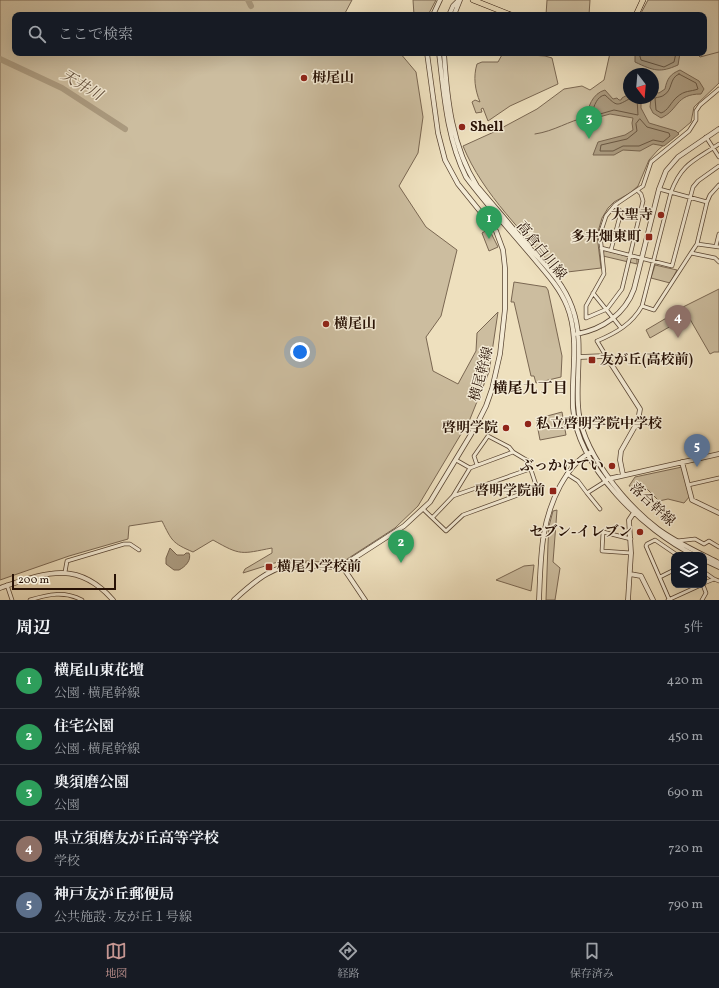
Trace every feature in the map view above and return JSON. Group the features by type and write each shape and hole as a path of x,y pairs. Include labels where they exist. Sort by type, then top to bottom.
{"main road":[{"path":"473,0 503,12"},
{"path":"637,12 643,0"}],"street":[{"path":"450,12 453,6 460,0"},
{"path":"455,12 460,0"},
{"path":"434,12 440,1"},
{"name":"横尾幹線","path":"234,600 262,575 276,568 296,564 328,568 342,566 400,529 423,509 436,493 479,421 493,386 500,354 505,309 505,262 503,250 496,231 458,184 445,160 438,133 427,56"},
{"name":"高倉白川線","path":"439,56 450,135 460,165 474,189 555,283 568,308 576,334"},
{"name":"高倉白川線","path":"444,56 454,132 463,161 477,186 559,281 572,306 576,334"},
{"path":"636,190 641,194 643,201 622,289 606,309 586,318 586,306 604,274 601,248 602,227 606,216 615,205 636,190 643,186 651,162 689,131 696,120 696,111 700,105 719,89"},
{"path":"576,334 614,319 623,310 631,297 664,175 672,162 719,129"},
{"path":"706,138 719,157"},
{"path":"623,475 621,451 638,421 640,413 637,404 597,341 621,328 636,317 642,306 671,192 681,170 719,144"},
{"path":"601,248 672,266 693,187 698,181 719,166"},
{"path":"642,306 654,310 697,244 707,202 713,190 719,185"},
{"path":"659,190 707,202"},
{"path":"611,250 621,212 615,205"},
{"path":"697,244 717,246 719,234"},
{"path":"691,253 715,258 719,262"},
{"path":"593,293 621,328"},
{"path":"576,334 579,356 578,410 582,427 591,452"},
{"path":"576,334 574,357 574,416 580,437 591,452"},
{"path":"579,356 606,356"},
{"path":"423,509 446,531 463,515 537,488 528,461 513,452 509,447 488,436 474,456 478,465"},
{"path":"433,518 454,496 470,468 513,452"},
{"path":"540,600 544,525 551,504 567,474 577,461 591,452"},
{"name":"落合幹線","path":"591,452 608,479 635,511 661,536 689,552"},
{"path":"588,493 608,479 719,454"},
{"path":"456,460 470,468"},
{"path":"682,462 693,500 719,513"},
{"path":"454,496 530,469"},
{"path":"567,474 578,481 600,509"},
{"path":"688,485 719,478"},
{"path":"628,600 631,553 629,520 635,511"},
{"name":"落合幹線","path":"635,511 658,529 677,541 719,563"},
{"path":"631,539 603,532 602,551 631,553"},
{"path":"677,541 695,539 704,544 709,541 719,547"},
{"path":"673,552 656,540 647,544 646,546 660,577 668,600 695,588"},
{"path":"65,572 67,562 76,558 124,544 130,544 139,550"},
{"path":"707,561 719,567"},
{"path":"342,566 365,600"},
{"path":"0,588 43,574 65,572 93,582 113,600"},
{"path":"660,577 671,572"},
{"path":"630,574 641,576 653,600"},
{"path":"707,574 719,581"},
{"path":"707,582 714,579"},
{"path":"7,585 12,600"},
{"path":"702,600 706,593 704,588"},
{"path":"30,600 54,593 69,594 82,600"},
{"path":"678,596 680,600"}],"shaded area":[{"path":"0,0 352,0 346,12 12,12 12,56 403,56 416,72 423,117 418,153 399,186 426,227 457,250 441,316 426,337 433,371 458,384 476,351 477,333 498,312 489,372 470,419 418,506 395,528 341,563 284,560 243,573 245,569 272,553 272,548 254,552 241,552 230,549 213,540 193,552 173,541 162,521 129,526 128,539 69,556 0,580"},
{"path":"413,0 436,0 430,12 414,12"},
{"path":"547,0 590,0 589,12 546,12"},
{"path":"648,0 719,0 719,83 694,107 691,122 658,150 649,160 638,186 630,193 614,202 608,208 602,218 597,235 601,268 559,273 519,229 493,197 471,164 463,146 496,131 537,109 564,89 582,86 590,90 604,80 609,56 707,56 707,12 642,12"},
{"path":"501,56 545,56 552,58 558,84 510,106 488,121 483,108 481,109 482,112 476,113 472,102 475,100 480,102 475,83 475,74 477,64 482,62 498,62"},
{"path":"489,229 498,247 489,251 482,233"},
{"path":"604,250 637,259 637,264 603,256"},
{"path":"655,265 677,270 670,283 651,278"},
{"path":"514,282 546,287 548,290 562,356 561,377 536,383 534,376 531,376 514,302 511,302"},
{"path":"719,289 719,352 710,354 683,307"},
{"path":"680,310 685,318 650,338 646,330"},
{"path":"562,412 566,435 540,440 536,419"},
{"path":"682,467 690,496 684,503 668,499 659,501 647,489 629,486 635,477"},
{"path":"557,510 553,562 560,568 555,600 546,600 549,526 553,511"},
{"path":"534,565 531,591 496,580 524,566"}],"water":[{"path":"635,56 680,56 678,65 661,70 659,70 659,68 647,67 635,62"},
{"path":"680,70 699,81 704,89 701,94 682,99 667,115 661,118 653,113 650,104 659,104 659,93 665,89 667,82 674,73"},
{"path":"605,90 613,99 617,98 621,100 623,97 623,104 641,104 641,108 649,123 676,131 679,134 664,146 653,144 640,151 623,150 614,155 593,155 598,142 625,135 633,130 633,118 610,114 592,119 591,122 588,120 589,106 597,94"},
{"path":"170,548 177,555 189,553 190,558 184,567 179,570 174,570 166,564 166,558"}],"waterway":[{"path":"248,0 251,6"},
{"path":"707,55 719,52"},
{"path":"699,56 704,56"},
{"name":"天井川","path":"0,59 62,88 125,129"},
{"path":"535,134 549,131 587,117"}],"place":[{"name":"栂尾山","path":"304,78"},
{"name":"Shell","path":"462,127"},
{"name":"奥須磨公園","path":"589,139"},
{"name":"大聖寺","path":"661,215"},
{"name":"多井畑東町","path":"649,237"},
{"name":"横尾山東花壇","path":"489,239"},
{"name":"横尾山","path":"326,324"},
{"name":"県立須磨友が丘高等学校","path":"678,338"},
{"name":"友が丘(高校前)","path":"592,360"},
{"name":"私立啓明学院中学校","path":"528,424"},
{"name":"啓明学院","path":"506,428"},
{"name":"ぶっかけてい","path":"612,466"},
{"name":"神戸友が丘郵便局","path":"697,467"},
{"name":"啓明学院前","path":"553,491"},
{"name":"セブン-イレブン","path":"640,532"},
{"name":"住宅公園","path":"401,563"},
{"name":"横尾小学校前","path":"269,567"}],"district":[{"name":"横尾九丁目","path":"530,389"}]}
